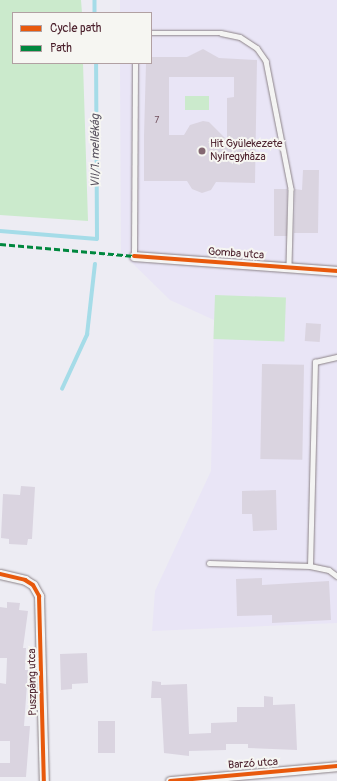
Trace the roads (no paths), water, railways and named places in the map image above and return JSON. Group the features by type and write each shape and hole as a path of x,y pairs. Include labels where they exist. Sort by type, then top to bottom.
{"street":[{"name":"Gomba utca","path":"134,256 337,271"},
{"name":"Puszpáng utca","path":"0,574 17,577 33,584 41,604 44,781"},
{"name":"Barzó utca","path":"170,781 337,766"}],"lane":[{"path":"152,33 201,32 240,36 257,48 266,61 291,189 289,267"},
{"path":"134,64 134,256"},
{"path":"310,566 315,362 337,357"},
{"path":"210,563 310,566 329,570 337,576"}],"waterway":[{"name":"VII/1. mellékág","path":"95,0 95,12"},
{"name":"VII/1. mellékág","path":"0,231 97,239 96,64"},
{"name":"VII/1. mellékág","path":"62,389 87,335 95,264"}],"place":[{"name":"Hit Gyülekezete Nyíregyháza","path":"202,151"}]}
